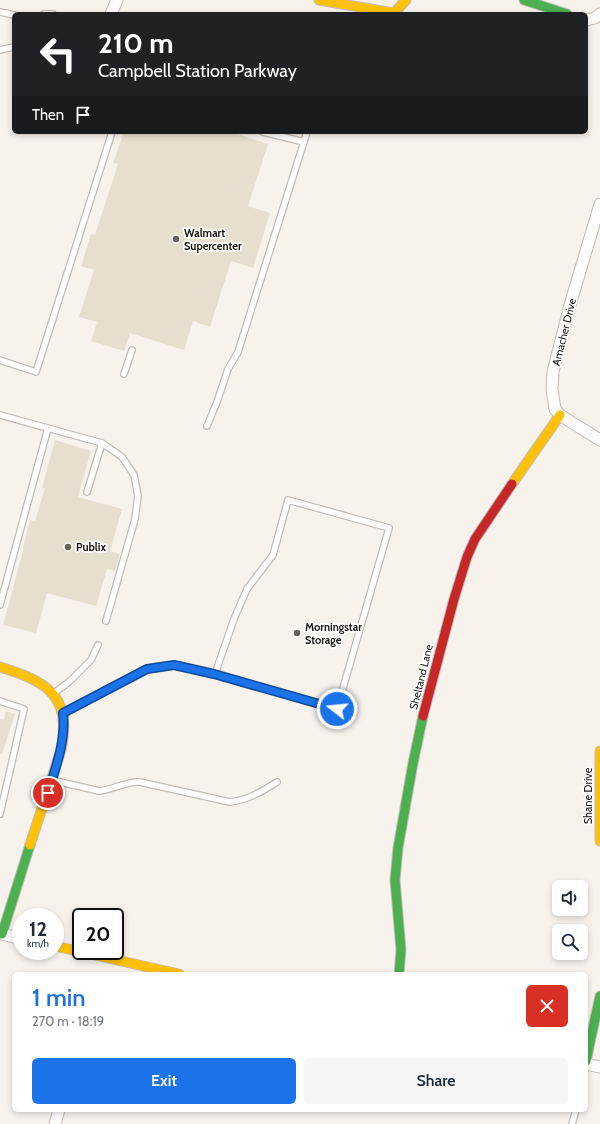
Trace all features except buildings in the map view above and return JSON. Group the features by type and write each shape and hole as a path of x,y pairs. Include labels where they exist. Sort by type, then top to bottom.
{"street":[{"path":"112,12 117,0"},
{"path":"319,0 388,12"},
{"path":"395,12 406,0"},
{"path":"524,0 561,12"},
{"name":"Amacher Drive","path":"560,415 555,409 552,389 553,372 570,305 600,204"},
{"path":"560,415 600,440"},
{"name":"Sheltand Lane","path":"399,972 401,950 395,880 398,848 414,756 456,592 475,539 560,415"},
{"path":"0,667 29,676 48,689 63,713 64,726 63,741 52,780 1,934 12,937"},
{"name":"Shane Drive","path":"600,751 600,841"},
{"path":"64,948 169,972"},
{"path":"588,1052 600,996"},
{"path":"588,1064 600,1067"},
{"path":"55,1124 58,1112"}],"lane":[{"path":"0,12 12,15"},
{"path":"0,50 12,47"},
{"path":"0,360 36,372 111,134"},
{"path":"270,134 281,134 304,142"},
{"path":"207,426 228,369 238,352 306,134"},
{"path":"124,374 132,350"},
{"path":"0,415 102,444 122,457 134,475 138,496 135,520 106,621"},
{"path":"0,605 48,428"},
{"path":"87,492 102,444"},
{"path":"63,713 147,669 174,665 214,674 337,709 389,528 288,500 272,555 247,589 234,619 214,674"},
{"path":"53,695 70,681 91,660 98,645"},
{"path":"0,701 24,709 0,814"},
{"path":"52,780 99,791 106,791 132,782 140,782 230,802 249,798 262,792 277,782"},
{"path":"572,1124 575,1112"}],"traffic: fast":[{"path":"524,0 561,12"},
{"path":"399,972 401,950 395,880 398,848 423,716"},
{"path":"0,934 2,934 30,845"},
{"path":"588,1052 600,996"}],"traffic: slow":[{"path":"319,0 388,12"},
{"path":"395,12 406,0"},
{"path":"512,484 560,415"},
{"path":"0,667 31,678 43,685 59,704 63,716 64,732 61,750 30,845"},
{"path":"600,751 600,841"},
{"path":"64,948 170,972"}],"traffic: jam":[{"path":"423,716 454,599 467,557 475,539 512,484"}],"place":[{"name":"Walmart Supercenter","path":"176,239"},
{"name":"Publix","path":"68,547"},
{"name":"Morningstar Storage","path":"297,633"}],"route":[{"path":"48,793 63,741 63,713 147,669 174,665 214,674 337,709"}]}
